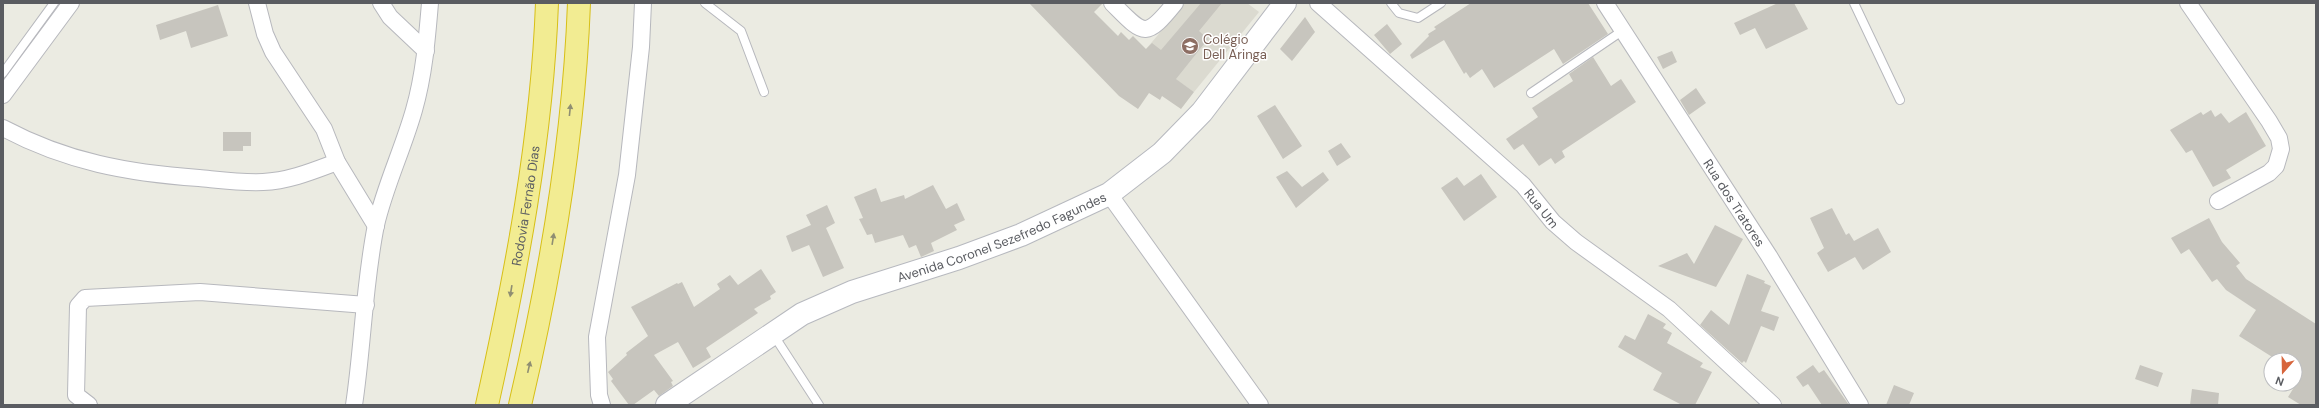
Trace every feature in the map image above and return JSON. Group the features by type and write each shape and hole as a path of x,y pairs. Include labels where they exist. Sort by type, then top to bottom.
{"highway":[{"name":"Rodovia Fernão Dias","path":"487,405 509,306 531,164 545,44 547,3"},
{"path":"520,405 542,310 564,170 577,48 579,3"}],"main road":[{"name":"Avenida Coronel Sezefredo Fagundes","path":"672,404 802,314 852,292 959,258 1021,235 1109,194 1162,153 1202,112 1278,6"}],"street":[{"path":"3,95 71,3"},
{"path":"257,3 265,34 273,52 324,129 337,162 376,226"},
{"path":"381,3 390,17 426,50"},
{"path":"354,405 367,285 376,226 383,200 401,152 414,110 426,50 430,3"},
{"path":"602,405 599,395 597,337 627,175 641,47 643,3"},
{"path":"1112,3 1135,26 1145,30 1151,29 1159,23 1175,3"},
{"name":"Rua Um","path":"1318,3 1523,185 1553,222 1576,242 1669,309 1772,405"},
{"name":"Rua dos Tratores","path":"1605,3 1769,256 1847,388 1860,405"},
{"path":"2188,3 2269,121 2279,138 2281,149 2276,166 2269,173 2218,201"},
{"path":"3,128 23,139 73,158 116,169 166,176 264,182 295,177 337,162"},
{"path":"1109,194 1260,405"},
{"path":"89,405 76,395 78,306 85,298 200,292 366,305"}],"lane":[{"path":"3,73 54,3"},
{"path":"705,3 740,31 764,92"},
{"path":"1391,3 1399,13 1418,18 1441,3"},
{"path":"1854,3 1900,100"},
{"path":"1531,93 1622,31"},
{"path":"773,334 819,405"}],"shaded area":[{"name":"Colégio Dell Aringa","path":"1185,3 1247,3 1259,12 1194,92 1141,55"}],"building":[{"path":"1029,3 1103,3 1094,12 1118,36 1121,32 1129,40 1133,36 1146,49 1152,43 1161,50 1201,3 1222,3 1199,31 1208,39 1176,79 1194,92 1181,109 1162,96 1160,100 1149,93 1138,109 1119,96"},
{"path":"1471,3 1588,3 1608,34 1563,64 1554,49 1494,88 1482,69 1470,78 1466,72 1464,74 1444,40 1412,59 1410,55 1429,36 1428,34 1436,29 1434,27"},
{"path":"1778,3 1794,3 1808,29 1766,49 1755,28 1740,35 1734,23"},
{"path":"218,5 228,36 191,48 186,31 160,40 156,25"},
{"path":"1305,17 1315,32 1292,61 1280,49"},
{"path":"1387,24 1402,44 1390,54 1374,35"},
{"path":"1672,51 1677,62 1663,69 1657,57"},
{"path":"1593,57 1611,86 1621,79 1636,102 1562,151 1565,157 1555,164 1551,158 1539,166 1523,144 1514,150 1506,139 1538,117 1532,108 1573,81 1569,74"},
{"path":"1696,88 1706,103 1689,115 1680,100"},
{"path":"1275,105 1302,146 1283,159 1257,116"},
{"path":"2211,110 2215,117 2221,113 2229,123 2246,112 2266,146 2226,170 2231,178 2213,187 2192,150 2186,153 2170,130 2201,112 2203,115"},
{"path":"223,132 251,132 251,146 243,146 243,151 223,151"},
{"path":"1341,143 1351,157 1337,166 1328,151"},
{"path":"1287,171 1302,187 1323,172 1329,180 1296,208 1276,177"},
{"path":"1481,174 1497,197 1464,221 1441,188 1457,177 1464,186"},
{"path":"933,185 946,209 957,203 965,220 954,225 957,230 931,243 934,251 921,257 916,245 909,248 903,235 875,243 872,234 867,235 859,219 863,218 854,197 876,188 881,202 904,195 905,199"},
{"path":"827,205 835,223 826,228 844,268 823,277 809,245 792,252 786,236 811,225 806,215"},
{"path":"1832,208 1846,235 1849,233 1854,241 1878,228 1891,252 1863,270 1855,257 1828,272 1817,253 1824,248 1810,218"},
{"path":"2209,218 2222,242 2240,263 2236,266 2246,279 2316,324 2316,405 2301,405 2288,397 2291,392 2303,392 2303,352 2264,352 2239,336 2256,310 2226,290 2217,279 2212,282 2189,249 2181,254 2171,238"},
{"path":"1715,225 1743,239 1716,287 1658,266 1687,253 1694,264"},
{"path":"761,269 776,292 770,296 771,299 754,309 758,313 706,348 711,357 693,368 678,342 654,355 673,381 671,382 673,386 659,396 654,390 633,405 629,405 611,381 613,379 608,372 627,355 626,353 648,336 631,307 677,283 682,282 694,307 720,289 717,284 730,275 738,285"},
{"path":"1747,274 1765,281 1764,283 1771,286 1761,311 1779,317 1774,331 1761,326 1746,363 1744,361 1742,363 1700,325 1711,310 1729,325"},
{"path":"1648,314 1666,324 1663,328 1672,333 1667,343 1703,363 1700,367 1712,372 1695,405 1682,405 1653,390 1662,373 1618,347 1625,335 1635,340"},
{"path":"1813,365 1819,373 1824,370 1849,405 1822,405 1808,384 1803,387 1796,377"},
{"path":"2140,365 2163,373 2158,387 2135,379"},
{"path":"1894,385 1914,393 1909,405 1886,405"},
{"path":"2192,389 2219,393 2218,405 2190,405"}],"place":[{"name":"Colégio Dell Aringa","path":"1190,46"}]}
